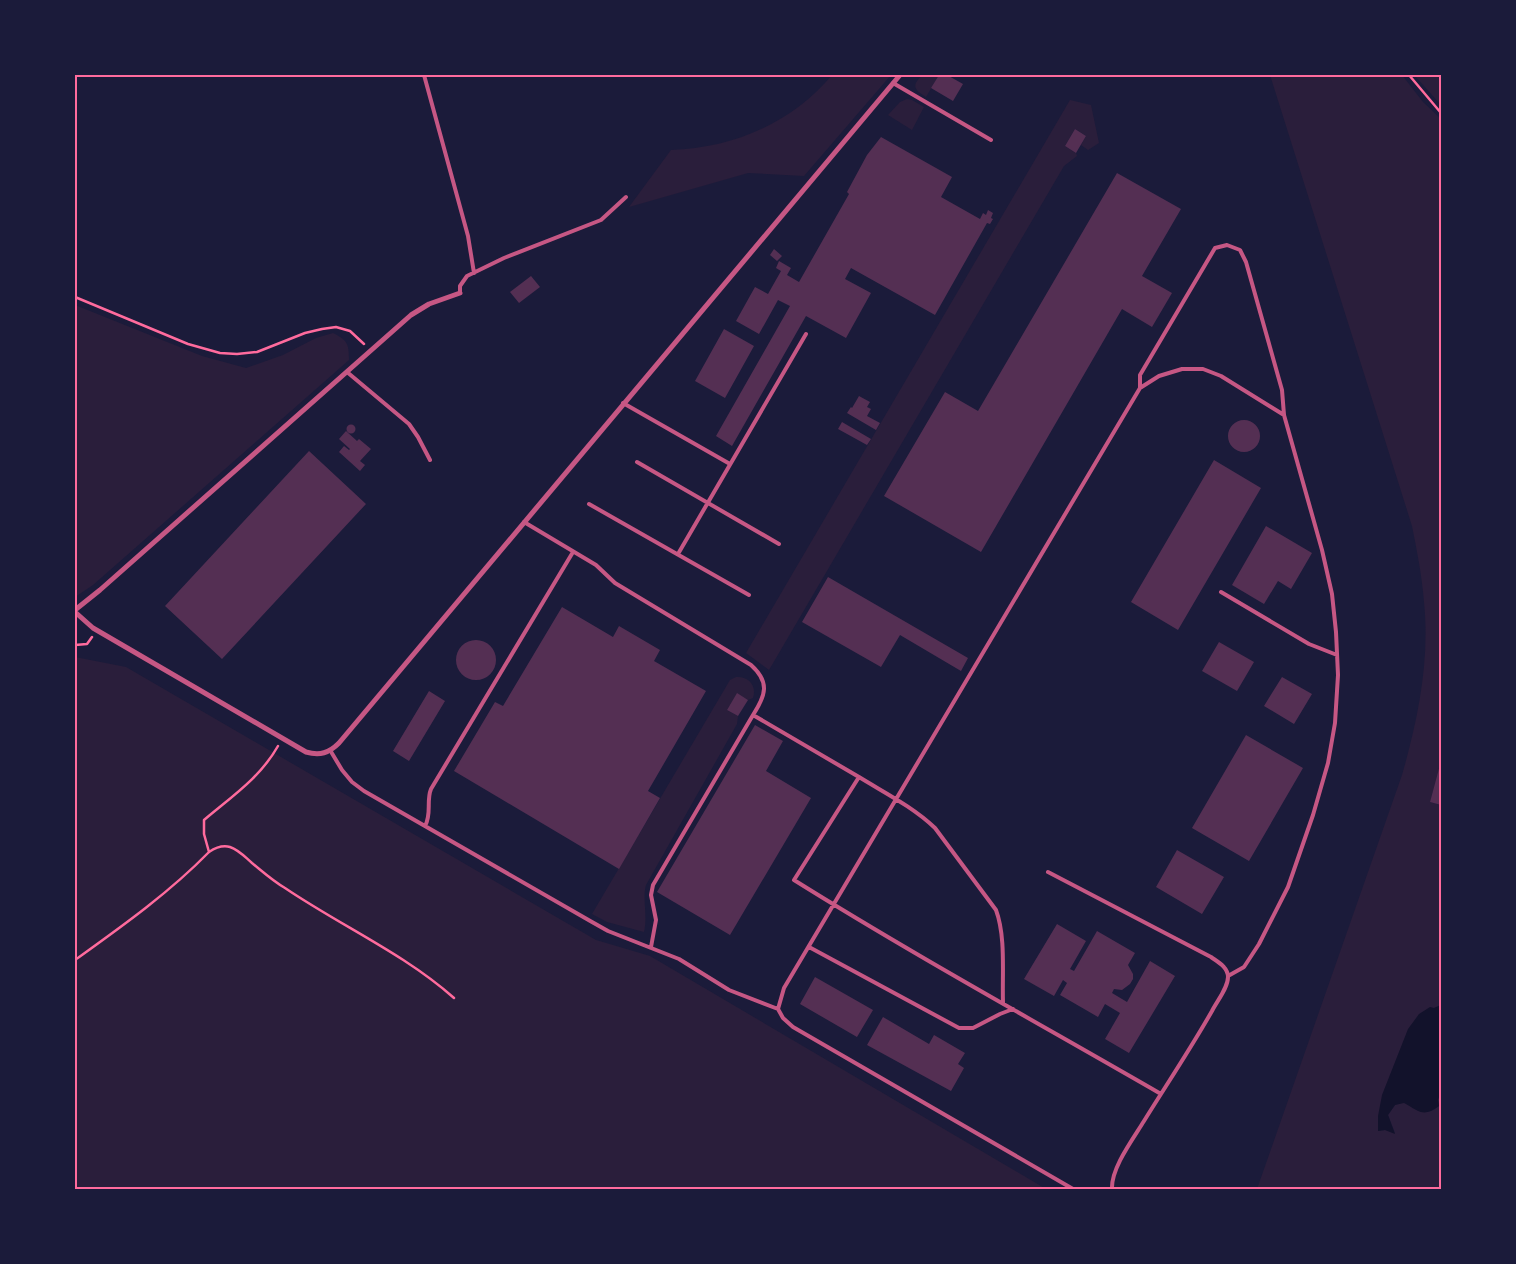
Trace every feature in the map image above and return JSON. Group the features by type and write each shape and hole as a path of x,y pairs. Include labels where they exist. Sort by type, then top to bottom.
{"street":[{"path":"460,293 429,304 411,315 75,611 96,630 306,752 319,754 330,750 339,743 900,75"}],"lane":[{"path":"424,75 468,236 474,272"},
{"path":"893,83 991,140"},
{"path":"460,293 460,286 463,280 474,272 601,220 626,197"},
{"path":"1140,388 1140,375 1215,248 1227,245 1240,250 1246,262 1282,390 1284,415 1322,550 1332,594 1338,676 1335,723 1328,763 1313,815 1288,887 1259,944 1244,967 1228,976"},
{"path":"678,554 806,334"},
{"path":"778,1009 784,988 1140,388 1159,376 1182,369 1203,369 1221,376 1284,415"},
{"path":"347,372 409,424 430,460"},
{"path":"624,403 730,464"},
{"path":"637,462 779,544"},
{"path":"590,504 749,595"},
{"path":"524,522 601,569 615,584 751,665 762,679 764,688 760,704 653,885 651,895 656,920 651,946"},
{"path":"425,826 430,813 429,794 431,789 573,552"},
{"path":"1221,592 1309,644 1337,655"},
{"path":"753,715 917,812 935,828 996,910 1000,920 1003,1003"},
{"path":"330,750 338,765 352,782 364,791 592,922 678,959 729,990 778,1009 783,1018 793,1027 1073,1189"},
{"path":"859,777 794,880 1161,1094"},
{"path":"1048,872 1211,958 1221,964 1228,976 1226,986 1208,1018 1124,1154 1112,1180 1112,1189"},
{"path":"809,947 959,1028 973,1028 1013,1009"}],"path":[{"path":"1409,75 1441,113"},
{"path":"75,297 188,344 220,353 256,352 305,334 336,327 350,331 371,350"},
{"path":"75,645 87,644 96,630"},
{"path":"209,852 202,825 204,820 256,776 271,758 282,738"},
{"path":"75,960 122,926 209,852 215,848 228,846 236,850 278,884 382,946 438,984 454,998"}],"shaded area":[{"path":"832,75 891,75 804,176 748,173 629,207 671,150 717,144 760,130 799,107"},
{"path":"922,75 939,75 926,97 918,92 915,87"},
{"path":"1270,75 1402,75 1423,102 1441,119 1441,765 1430,802 1441,805 1441,1005 1434,1008 1378,1131 1385,1130 1395,1133 1388,1115 1395,1105 1404,1102 1421,1112 1429,1112 1439,1106 1438,1100 1441,1091 1441,1189 1257,1189 1402,775 1418,711 1425,646 1423,592 1412,526"},
{"path":"1415,75 1441,75 1441,105 1416,77"},
{"path":"907,99 924,107 912,130 888,115 900,102"},
{"path":"1070,100 1091,105 1099,143 1088,150 1081,145 1086,136 1075,129 1065,146 1076,153 1077,156 1064,166 769,670 746,653"},
{"path":"75,305 202,356 246,368 283,355 316,338 333,333 346,343 349,360 93,585 75,597"},
{"path":"75,657 126,667 596,940 650,956 1046,1189 75,1189"},
{"path":"736,677 745,678 751,683 754,690 753,698 748,700 737,694 727,710 738,716 737,724 646,885 644,932 607,922 592,914 730,680"},
{"path":"1441,1005 1441,1091 1438,1100 1439,1106 1429,1112 1421,1112 1404,1103 1395,1105 1388,1115 1395,1134 1385,1130 1378,1131 1378,1116 1382,1095 1408,1029 1419,1014 1430,1007 1434,1008"}],"building":[{"path":"939,75 947,75 963,84 953,101 931,88"},
{"path":"1075,129 1086,136 1076,153 1065,146"},
{"path":"881,137 952,177 941,197 980,219 983,213 986,215 988,210 993,213 991,218 993,219 990,224 987,223 935,315 851,268 845,279 871,293 846,338 806,316 732,446 716,436 790,306 778,300 759,334 736,321 755,287 768,294 781,271 776,268 779,261 791,268 787,275 799,282 849,194 847,192 867,155"},
{"path":"1117,173 1181,209 1142,276 1172,293 1152,327 1122,309 981,552 884,496 945,392 978,411"},
{"path":"774,249 782,256 777,261 770,255"},
{"path":"531,276 540,287 519,303 510,292"},
{"path":"724,329 754,346 725,398 695,381"},
{"path":"859,396 870,402 867,407 871,409 867,416 880,423 876,430 847,413"},
{"path":"1244,420 1256,424 1260,436 1256,448 1244,452 1232,448 1228,436 1232,424"},
{"path":"842,422 871,439 867,445 838,429"},
{"path":"351,425 355,429 351,433 347,429"},
{"path":"346,431 357,441 359,439 371,449 360,461 365,465 360,471 339,452 344,446 350,449 339,439"},
{"path":"309,451 366,504 222,659 165,606"},
{"path":"1214,460 1261,488 1178,630 1131,602"},
{"path":"1266,526 1312,553 1291,589 1278,581 1264,604 1232,585"},
{"path":"828,577 968,658 961,671 900,635 881,667 802,622"},
{"path":"562,607 613,637 619,626 660,650 654,661 706,691 648,791 660,798 619,869 454,771 495,702 503,706"},
{"path":"472,640 480,640 487,643 493,649 496,660 493,671 487,677 480,680 472,680 465,677 459,671 456,664 456,656 459,649 465,643"},
{"path":"1219,642 1254,662 1237,691 1202,671"},
{"path":"1282,677 1312,694 1294,724 1264,706"},
{"path":"429,691 445,701 409,761 393,751"},
{"path":"737,693 748,700 738,716 727,710"},
{"path":"755,725 783,741 766,771 811,798 730,935 657,892"},
{"path":"1246,735 1303,768 1249,861 1192,828"},
{"path":"1441,765 1441,805 1430,802"},
{"path":"1177,850 1224,877 1202,914 1156,887"},
{"path":"1057,924 1086,941 1070,969 1074,971 1097,931 1135,953 1128,965 1133,974 1133,979 1122,990 1114,989 1112,993 1127,1002 1150,961 1175,976 1129,1053 1105,1039 1120,1013 1105,1004 1098,1017 1060,995 1067,983 1063,980 1054,996 1024,979"},
{"path":"815,977 873,1010 857,1037 800,1004"},
{"path":"883,1017 929,1044 934,1035 965,1053 958,1064 964,1068 951,1091 867,1045"}]}
